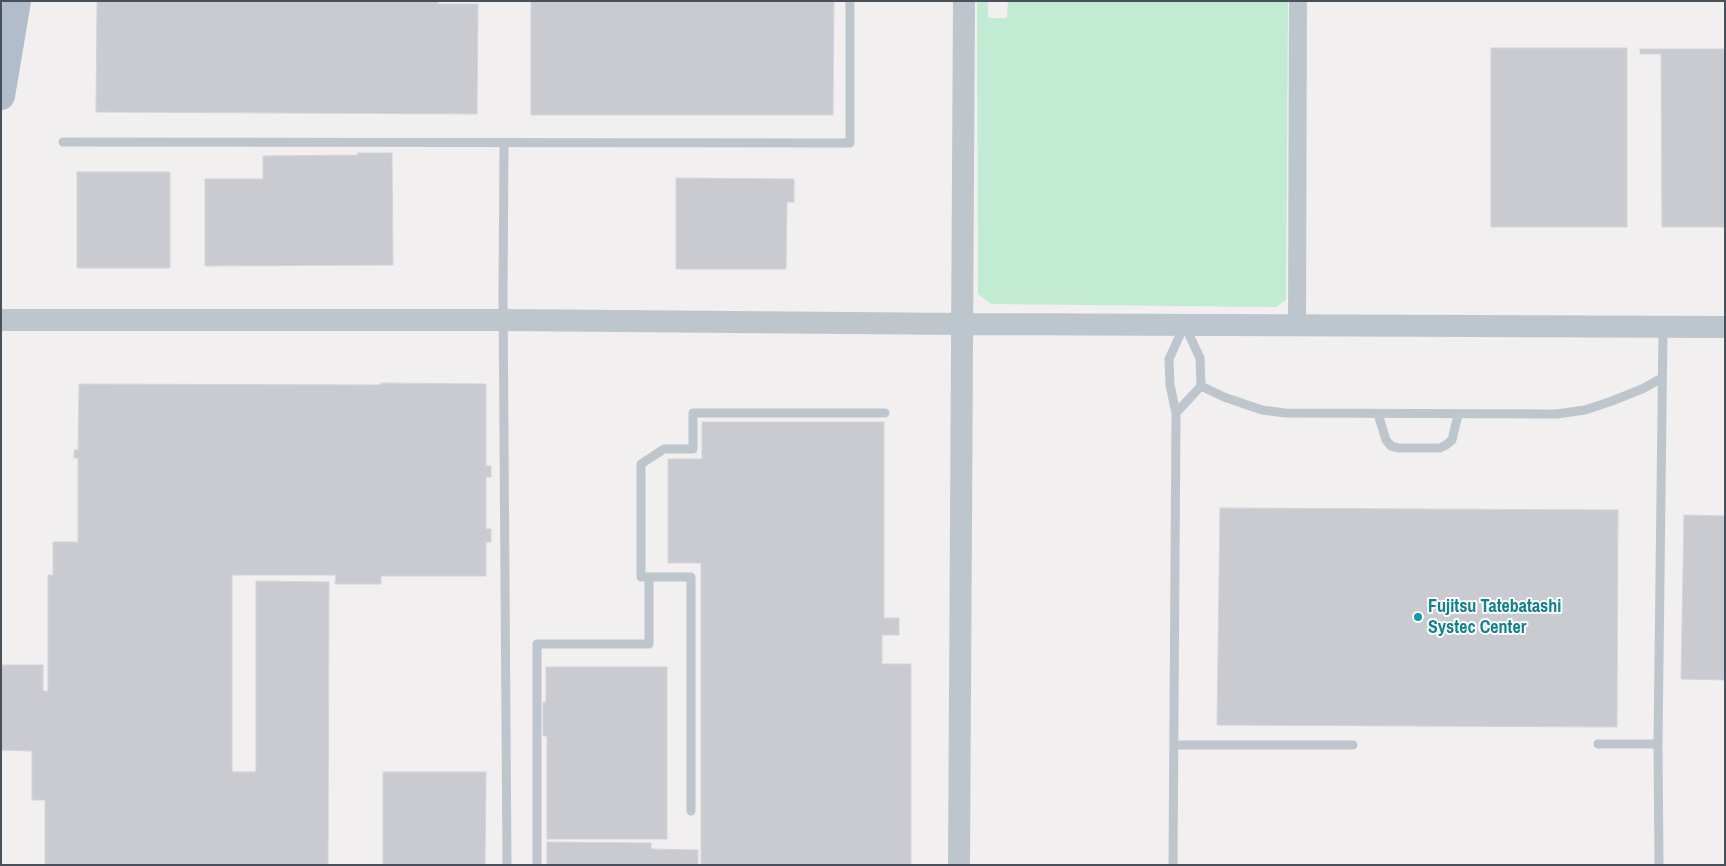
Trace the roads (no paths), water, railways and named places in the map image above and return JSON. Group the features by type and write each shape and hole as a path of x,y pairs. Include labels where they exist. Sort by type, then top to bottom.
{"main road":[{"path":"1,96 3,68 17,1"}],"street":[{"path":"959,865 964,1"},
{"path":"1297,326 1298,1"},
{"path":"1,320 504,320 1725,327"}],"lane":[{"path":"63,142 850,144 850,1"},
{"path":"504,144 507,865"},
{"path":"1176,413 1201,386 1200,358 1185,325"},
{"path":"1173,865 1176,413 1170,385 1170,359 1185,325"},
{"path":"1659,865 1658,744 1663,326"},
{"path":"1201,386 1224,397 1262,410 1285,413 1558,414 1585,410 1619,398 1662,378"},
{"path":"691,811 691,577 641,577 641,464 664,449 693,449 693,413 885,413"},
{"path":"1378,414 1386,440 1391,446 1398,448 1440,448 1446,446 1452,440 1458,415"},
{"path":"537,865 537,644 649,644 649,577"},
{"path":"1598,744 1658,744"},
{"path":"1174,745 1353,745"}],"place":[{"name":"Fujitsu Tatebatashi Systec Center","path":"1418,617"}]}
